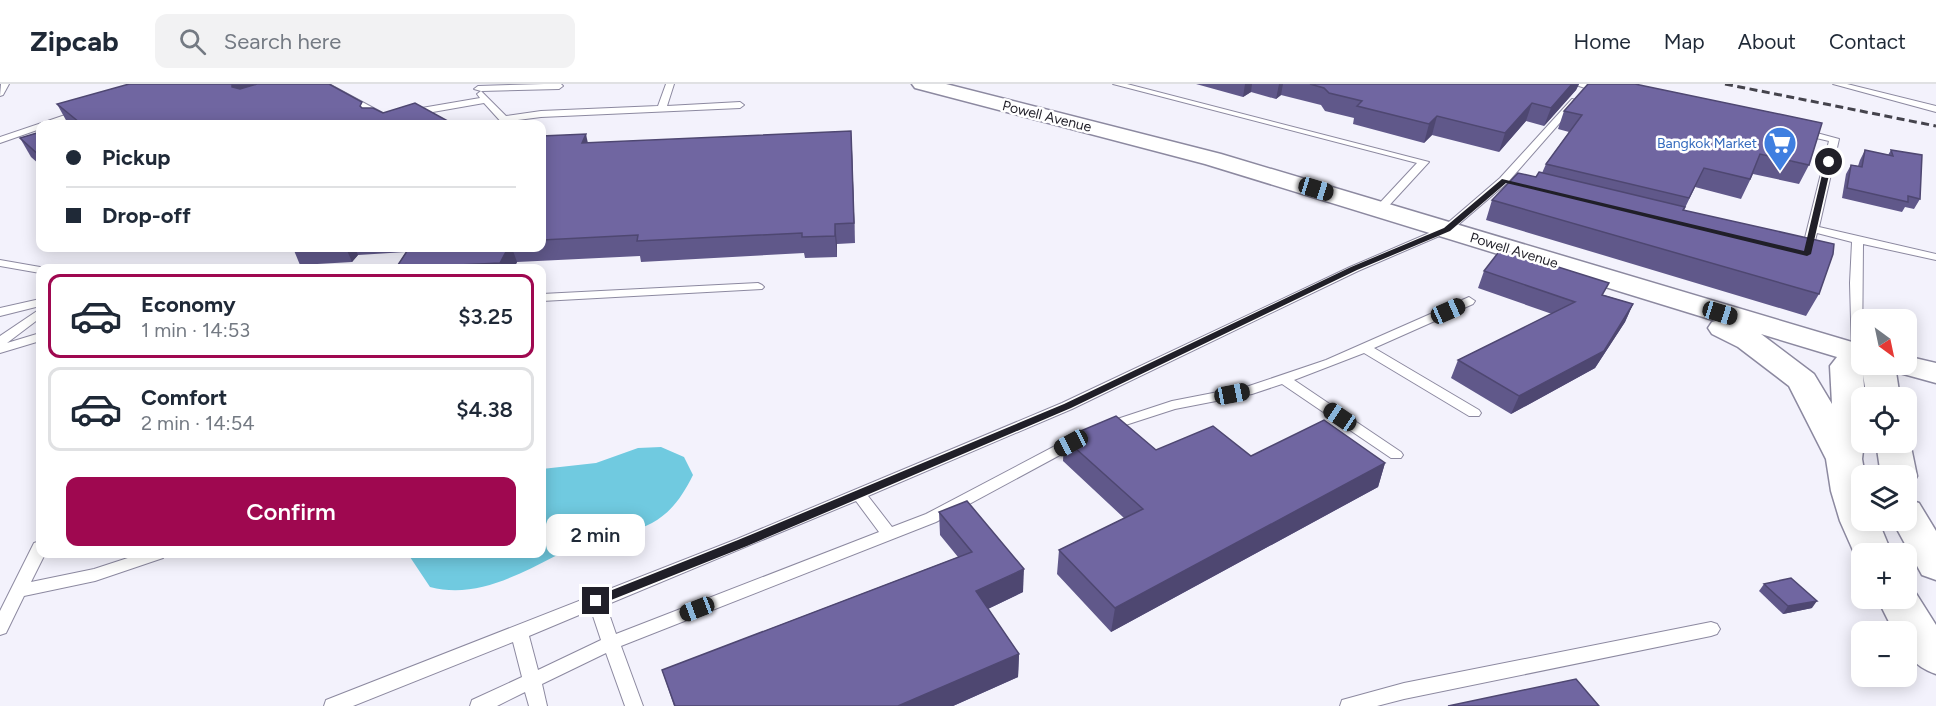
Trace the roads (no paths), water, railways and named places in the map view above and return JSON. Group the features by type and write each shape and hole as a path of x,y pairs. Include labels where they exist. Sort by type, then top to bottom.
{"main road":[{"name":"Powell Avenue","path":"922,84 1213,159 1851,354"},
{"path":"1629,285 1749,340 1803,381 1844,459 1852,501 1869,543"},
{"path":"1844,459 1850,426 1846,366 1851,364"},
{"path":"1917,368 1936,373"},
{"path":"1917,530 1935,559"},
{"path":"1903,609 1911,624 1936,656"}],"lane":[{"path":"0,93 5,84"},
{"path":"323,84 390,119"},
{"path":"662,108 670,84"},
{"path":"1117,84 1424,162 1380,209"},
{"path":"1837,84 1936,109"},
{"path":"333,706 596,601 1067,406 1354,268 1447,229 1504,180 1583,85 1600,89"},
{"path":"504,120 484,100 477,87 559,86"},
{"path":"387,120 416,111 484,100"},
{"path":"515,120 541,114 740,105"},
{"path":"59,120 94,109"},
{"path":"0,140 36,127"},
{"path":"1787,129 1834,139 1807,254 1795,251"},
{"path":"1504,180 1516,183"},
{"path":"1813,230 1936,257"},
{"path":"1858,240 1856,283 1858,309"},
{"path":"0,263 36,269"},
{"path":"546,298 758,287"},
{"path":"478,706 611,643 931,518 1091,432 1172,405 1252,390 1331,363 1469,302"},
{"path":"0,312 36,304"},
{"path":"0,342 36,316"},
{"path":"0,350 36,339"},
{"path":"1364,348 1474,413"},
{"path":"1283,379 1396,455"},
{"path":"858,493 889,534"},
{"path":"0,628 36,555"},
{"path":"18,591 95,575 145,558"},
{"path":"596,601 634,706"},
{"path":"1349,706 1404,692 1711,628"},
{"path":"519,632 538,706"}],"water":[{"path":"661,447 684,457 693,475 671,508 659,519 646,526 598,537 516,575 474,589 452,590 430,587 411,558 546,558 546,469 596,463 638,448"}],"railway":[{"path":"1725,84 1936,126"}],"place":[{"name":"Bangkok Market","path":"1780,172"}]}
